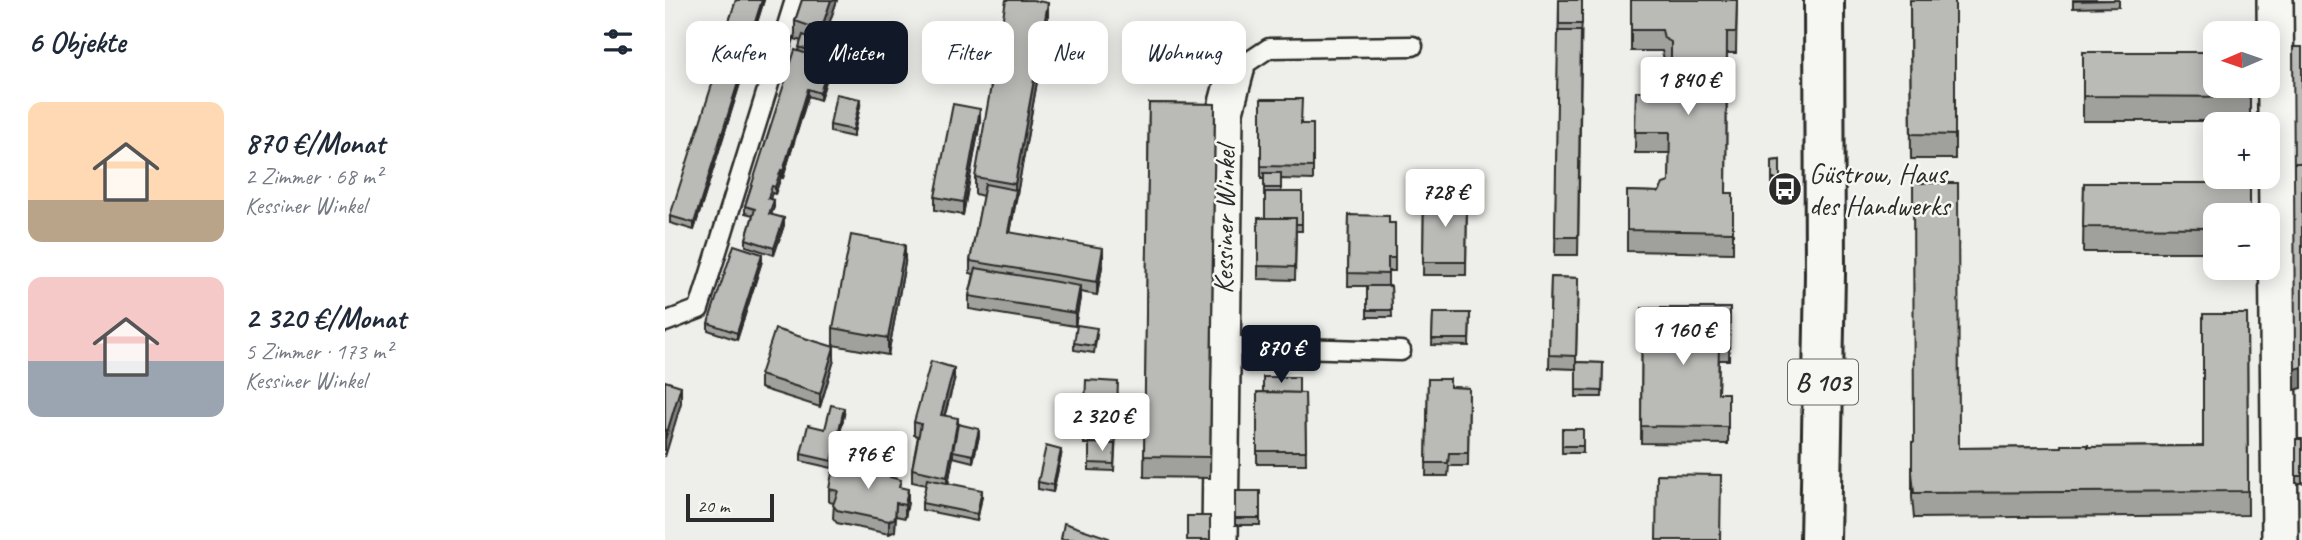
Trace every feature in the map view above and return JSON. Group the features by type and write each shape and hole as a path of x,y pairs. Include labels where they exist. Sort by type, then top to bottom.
{"main road":[{"name":"B 103","path":"1820,540 1825,274 1824,0"}],"street":[{"path":"2275,0 2280,540"},
{"name":"Kessiner Winkel","path":"1220,540 1225,111 1232,84"}],"lane":[{"path":"665,321 699,309 795,0"},
{"path":"1246,63 1269,48 1413,46"},
{"path":"1223,345 1401,351"}],"building":[{"path":"736,0 762,0 755,21 729,21"},
{"path":"802,0 831,0 824,21 804,21 804,24 795,21"},
{"path":"1006,0 1048,3 1045,21 1028,21 1028,84 1033,84 1015,184 975,177 991,84 1014,84 1014,21 1002,21"},
{"path":"1559,0 1582,0 1582,24 1559,24"},
{"path":"1631,0 1737,0 1736,32 1727,32 1726,193 1733,193 1733,232 1627,230 1627,191 1659,192 1663,184 1669,182 1670,132 1635,132 1636,91 1671,91 1671,42 1664,38 1662,30 1631,30"},
{"path":"1910,0 1955,0 1955,135 1911,134"},
{"path":"1558,31 1581,31 1578,237 1555,237"},
{"path":"803,35 804,35 804,49 799,47"},
{"path":"2293,47 2302,47 2302,163 2294,163 2294,178"},
{"path":"795,50 804,53 804,84 823,84 820,93 808,89 783,171 781,170 775,187 772,186 768,198 774,200 769,214 784,218 774,248 746,239 755,209 745,206 784,84 790,84 790,66"},
{"path":"2083,52 2203,52 2203,97 2083,96"},
{"path":"712,84 738,84 694,223 670,216"},
{"path":"836,94 860,99 853,130 830,125"},
{"path":"1261,99 1302,99 1301,124 1313,124 1313,167 1261,166"},
{"path":"1149,103 1215,104 1210,457 1144,456"},
{"path":"953,104 980,109 963,202 935,197"},
{"path":"1780,160 1780,179 1772,179 1772,161"},
{"path":"2294,163 2302,163 2302,367 2295,369"},
{"path":"1264,173 1281,173 1281,188 1264,188"},
{"path":"1913,183 1958,183 1959,448 2061,445 2203,446 2203,314 2247,314 2248,491 1914,493"},
{"path":"2084,183 2203,183 2203,189 2250,189 2250,203 2203,203 2203,228 2083,227"},
{"path":"985,184 1016,190 1008,232 1103,248 1097,282 970,261"},
{"path":"1265,192 1302,192 1302,224 1296,224 1296,218 1265,218"},
{"path":"1424,196 1467,196 1466,262 1423,262"},
{"path":"1349,215 1389,216 1389,223 1395,223 1395,258 1388,258 1388,274 1348,273"},
{"path":"1258,218 1296,218 1295,267 1258,266"},
{"path":"851,235 905,245 888,338 833,328"},
{"path":"734,245 762,254 737,333 708,323"},
{"path":"976,268 1080,286 1075,313 969,296"},
{"path":"1551,277 1578,278 1576,356 1549,355"},
{"path":"1367,286 1391,286 1392,310 1367,310"},
{"path":"1642,308 1730,308 1729,342 1719,342 1718,393 1728,393 1728,427 1641,426"},
{"path":"1433,313 1470,313 1469,339 1432,339"},
{"path":"1077,325 1097,328 1094,346 1074,343"},
{"path":"775,329 834,347 820,394 760,375"},
{"path":"931,361 954,368 941,415 958,418 947,477 912,469 921,424 914,422"},
{"path":"1576,362 1603,363 1602,391 1576,390"},
{"path":"1263,377 1299,377 1299,393 1263,392"},
{"path":"1428,379 1450,379 1450,387 1469,388 1468,453 1449,453 1448,463 1426,463"},
{"path":"1086,380 1118,382 1116,433 1084,431"},
{"path":"665,381 681,386 665,439"},
{"path":"1257,392 1305,393 1306,451 1257,451"},
{"path":"831,405 844,408 832,461 801,454 808,425 825,429"},
{"path":"958,424 979,429 973,455 953,451"},
{"path":"1562,429 1583,429 1583,446 1562,446"},
{"path":"2296,439 2302,439 2302,476 2296,476"},
{"path":"1089,443 1115,444 1114,464 1089,463"},
{"path":"1046,446 1061,450 1053,485 1038,482"},
{"path":"856,452 867,455 865,464 892,470 890,477 901,480 899,487 908,489 905,505 896,503 895,518 889,521 837,510 833,505 838,491 829,489 832,473 841,475 843,467 854,470"},
{"path":"1657,474 1721,475 1720,540 1656,540"},
{"path":"927,479 982,490 977,514 922,503"},
{"path":"1235,491 1260,491 1260,518 1235,518"},
{"path":"1187,516 1210,516 1210,540 1187,540"},
{"path":"1064,523 1109,538 1061,539"}],"place":[{"name":"Güstrow, Haus des Handwerks","path":"1785,189"}]}
